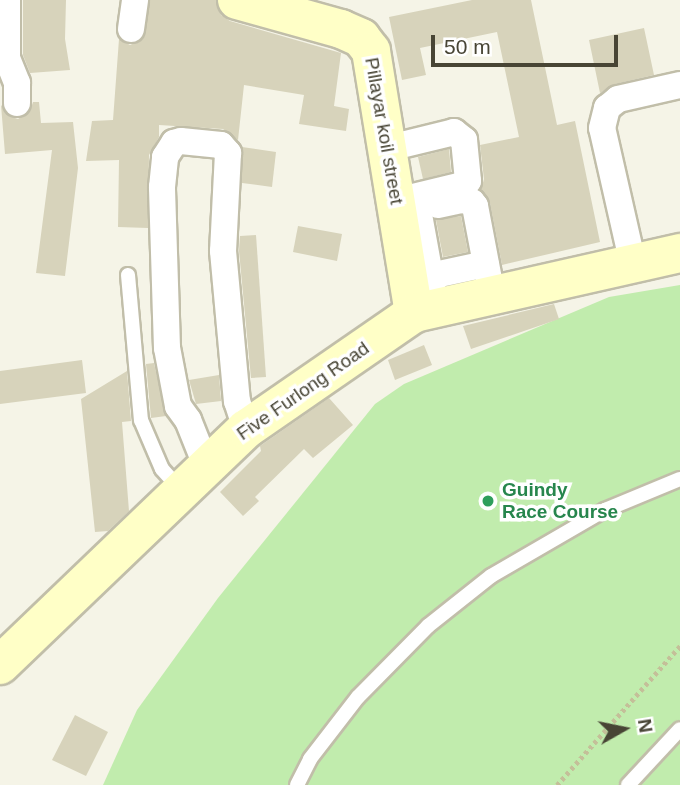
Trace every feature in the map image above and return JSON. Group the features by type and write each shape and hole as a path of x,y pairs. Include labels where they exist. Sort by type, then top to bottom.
{"main road":[{"name":"Pillayar koil street","path":"237,0 361,38 372,51 389,148 427,299"},
{"name":"Five Furlong Road","path":"0,665 246,429 427,299 489,280 633,264 680,253"}],"street":[{"path":"7,0 6,58 17,83 17,103"},
{"path":"131,29 135,0"},
{"path":"633,264 602,128 607,108 618,99 680,85"},
{"path":"389,148 454,132 464,140 468,181 404,208"},
{"path":"193,477 188,420 178,406 167,348 162,187 165,157 174,143 181,141 221,145 228,153 223,251 237,401 246,429"},
{"path":"404,208 462,200 471,202 489,280"}],"lane":[{"path":"128,275 141,420 162,469 193,477"},
{"path":"297,785 310,759 358,697 428,626 491,576 606,510 680,479"},
{"path":"628,785 680,729"}],"path":[{"path":"557,785 680,646"}],"green space":[{"name":"Guindy Race Course","path":"680,285 680,785 103,785 137,710 218,598 375,404 404,384 609,297"}],"building":[{"path":"23,0 66,0 65,39 70,70 30,73 23,55"},
{"path":"150,0 216,0 221,15 230,21 341,53 334,106 349,109 346,131 299,124 304,95 244,85 238,140 223,129 159,125 159,137 149,155 148,228 118,227 119,160 86,161 92,121 113,120 119,39 130,45 143,39"},
{"path":"472,0 531,0 557,125 575,121 600,242 502,265 490,203 481,190 484,179 480,145 519,137 497,32 420,48 426,75 402,80 389,17"},
{"path":"644,28 654,75 615,84 600,93 589,40"},
{"path":"33,102 39,102 41,123 73,122 78,168 65,276 36,273 52,150 5,154 1,105 9,116 18,119 30,111"},
{"path":"242,147 276,152 272,187 242,183"},
{"path":"449,149 451,172 423,179 418,157"},
{"path":"461,216 468,252 443,257 436,220"},
{"path":"298,226 342,234 337,261 293,252"},
{"path":"256,235 266,377 251,378 239,251 240,236"},
{"path":"554,304 559,319 471,349 463,326"},
{"path":"424,345 432,365 395,380 388,360"},
{"path":"82,360 86,393 0,404 0,371"},
{"path":"154,363 166,416 151,418 146,364"},
{"path":"127,371 131,421 122,422 129,511 108,531 95,532 81,399"},
{"path":"219,375 221,401 196,404 189,380"},
{"path":"329,398 353,425 313,458 304,449 255,497 259,501 243,516 220,492 261,451 260,446"},
{"path":"75,715 108,732 86,776 52,760"}],"place":[{"name":"Guindy Race Course","path":"488,501"}]}
